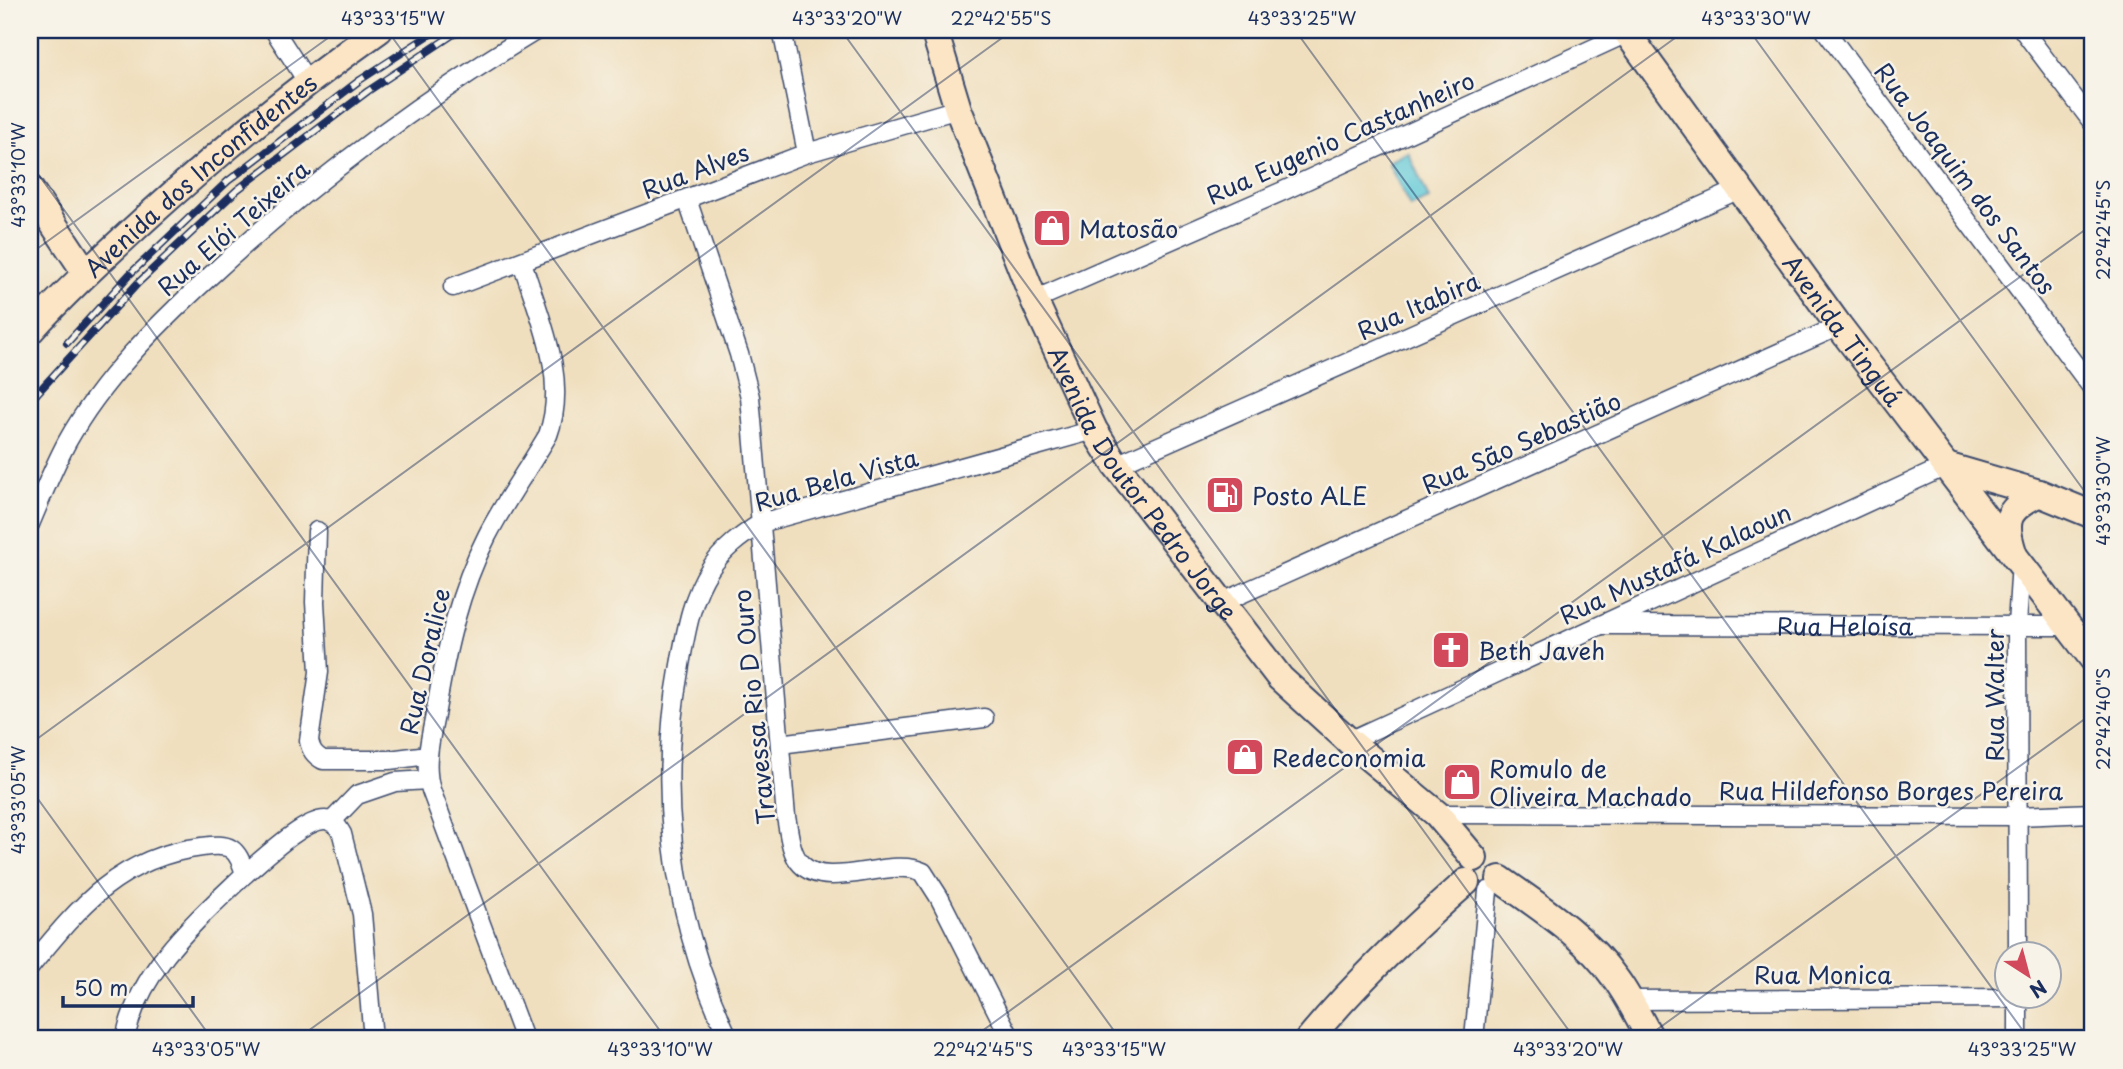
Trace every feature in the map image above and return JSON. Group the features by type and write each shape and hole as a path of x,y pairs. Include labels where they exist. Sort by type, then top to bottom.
{"street":[{"path":"274,30 307,81"},
{"name":"Avenida dos Inconfidentes","path":"30,331 86,273 195,174 307,81 379,30"},
{"name":"Rua Elói Teixeira","path":"30,524 68,441 95,402 140,345 190,295 330,174 412,112 537,30"},
{"path":"782,30 807,153"},
{"name":"Avenida Doutor Pedro Jorge","path":"933,30 958,109 1034,300 1094,430 1116,466 1280,678 1349,741 1437,814 1482,877 1579,937 1617,980 1651,1039"},
{"name":"Rua Joaquim dos Santos","path":"1825,30 2093,389"},
{"path":"2023,30 2093,123"},
{"name":"Avenida Tinguá","path":"1626,32 1839,326 1946,466 2017,557 2081,626 2093,659"},
{"name":"Rua Eugenio Castanheiro","path":"1034,300 1283,191 1626,32"},
{"name":"Rua Alves","path":"453,287 807,153 958,109"},
{"path":"30,189 86,273"},
{"name":"Rua Itabira","path":"1116,466 1740,189"},
{"name":"Travessa Rio D Ouro","path":"687,199 748,386 786,817 794,853 800,863 816,872 832,874 905,868 923,872 939,897 1012,1039"},
{"name":"Rua Doralice","path":"522,262 556,381 554,419 548,435 496,519 469,576 454,620 428,755 428,780 524,1039"},
{"name":"Rua São Sebastião","path":"1223,603 1839,326"},
{"name":"Rua Bela Vista","path":"729,1039 716,1011 684,919 671,841 668,766 673,702 689,617 709,570 723,551 761,523 1094,430"},
{"path":"1946,466 2039,493 2093,515"},
{"name":"Rua Mustafá Kalaoun","path":"1349,741 1946,466"},
{"path":"2017,557 2008,536 2008,519 2016,507 2039,493"},
{"path":"317,531 315,602 319,672 309,741 311,749 323,760 389,761 428,755"},
{"name":"Rua Walter","path":"2017,557 2018,940"},
{"name":"Rua Heloísa","path":"1596,625 2081,626"},
{"path":"780,744 984,718"},
{"path":"331,822 357,795 395,782 428,780"},
{"name":"Rua Hildefonso Borges Pereira","path":"1437,814 2018,816 2093,813"},
{"path":"125,1039 134,1011 152,973 167,951 245,874 308,825 324,820 331,822 342,834 362,914 373,1039"},
{"path":"30,967 102,887 140,863 189,848 222,846 237,853 245,874"},
{"path":"1309,1039 1386,954 1482,877"},
{"path":"1474,1039 1482,877"},
{"name":"Rua Monica","path":"1629,1000 1994,997"},
{"path":"2018,1010 2018,1039"}],"water":[{"path":"1408,152 1429,199 1410,207 1388,162"}],"railway":[{"path":"67,343 129,275 228,181 360,80 437,30"},
{"path":"30,401 138,283 237,190 368,91 460,30"}],"place":[{"name":"Matosão","path":"1052,228"},
{"name":"Posto ALE","path":"1225,495"},
{"name":"Beth Javeh","path":"1451,650"},
{"name":"Redeconomia","path":"1245,757"},
{"name":"Romulo de Oliveira Machado","path":"1462,782"}]}
